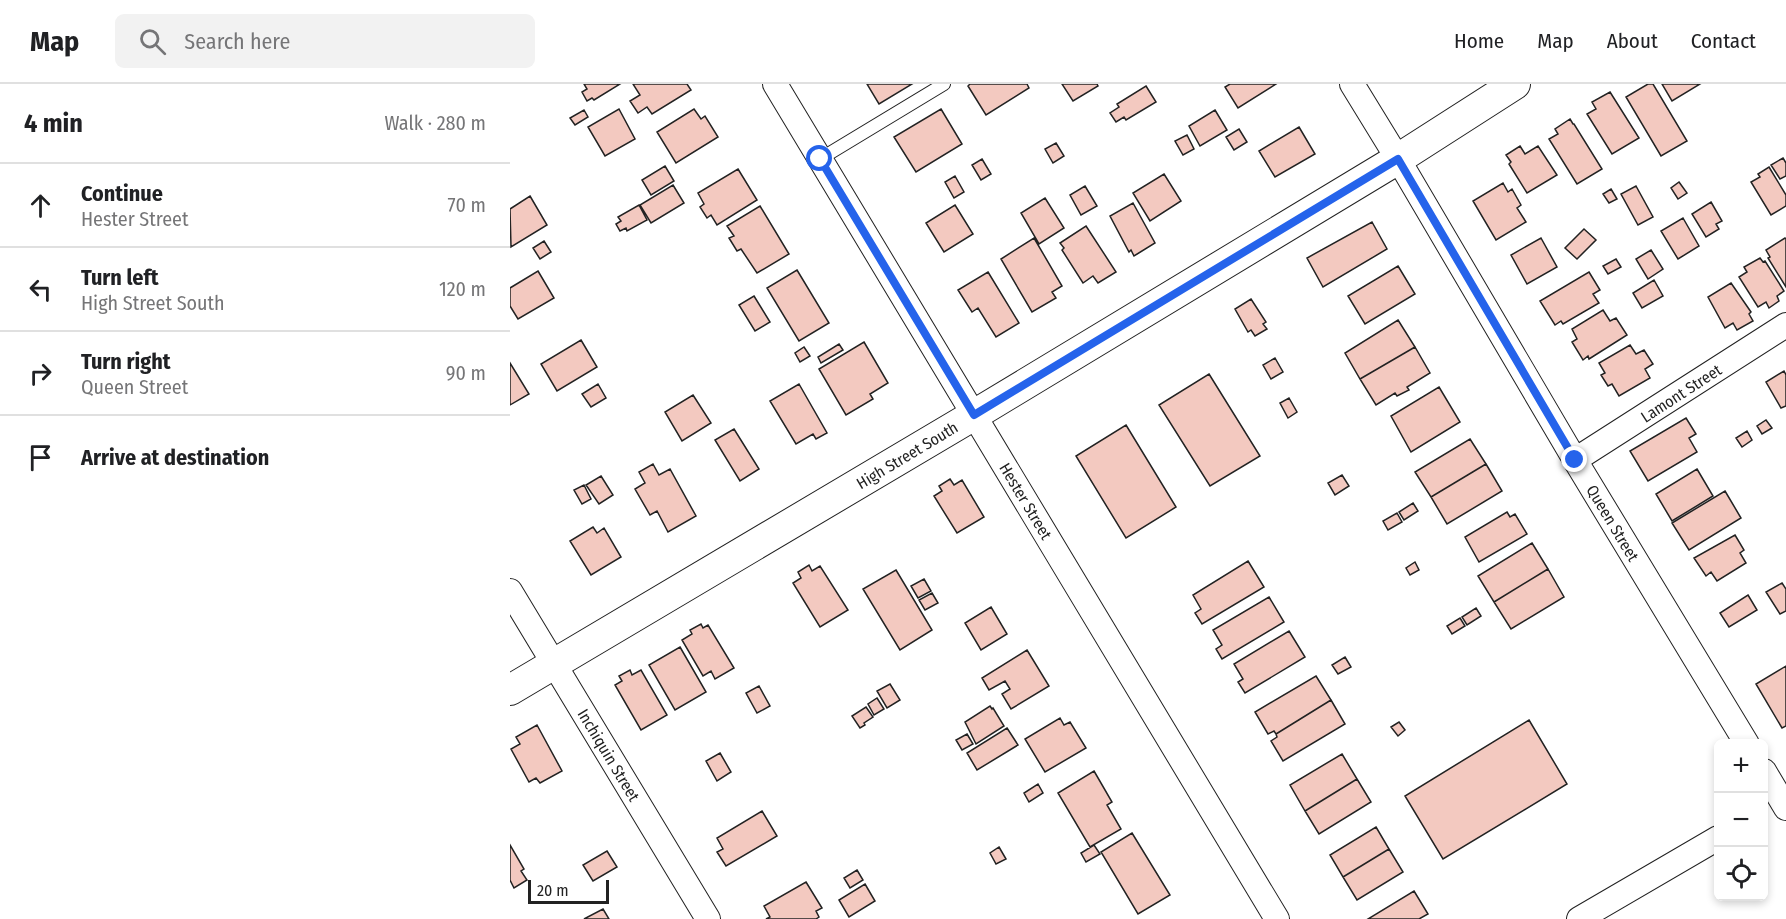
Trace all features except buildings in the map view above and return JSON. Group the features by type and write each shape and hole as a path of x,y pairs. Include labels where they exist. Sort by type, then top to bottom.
{"street":[{"name":"Hester Street","path":"775,84 1277,919"},
{"name":"Queen Street","path":"1352,84 1744,739"},
{"name":"High Street South","path":"510,690 974,415 1398,159 1515,84"},
{"name":"Lamont Street","path":"1575,460 1786,325"},
{"name":"Inchiquin Street","path":"510,591 708,919"},
{"path":"1768,780 1779,805"},
{"path":"1579,919 1714,841"}],"lane":[{"path":"820,159 944,84"}],"route":[{"path":"820,159 974,415 1398,159 1575,460"}]}
